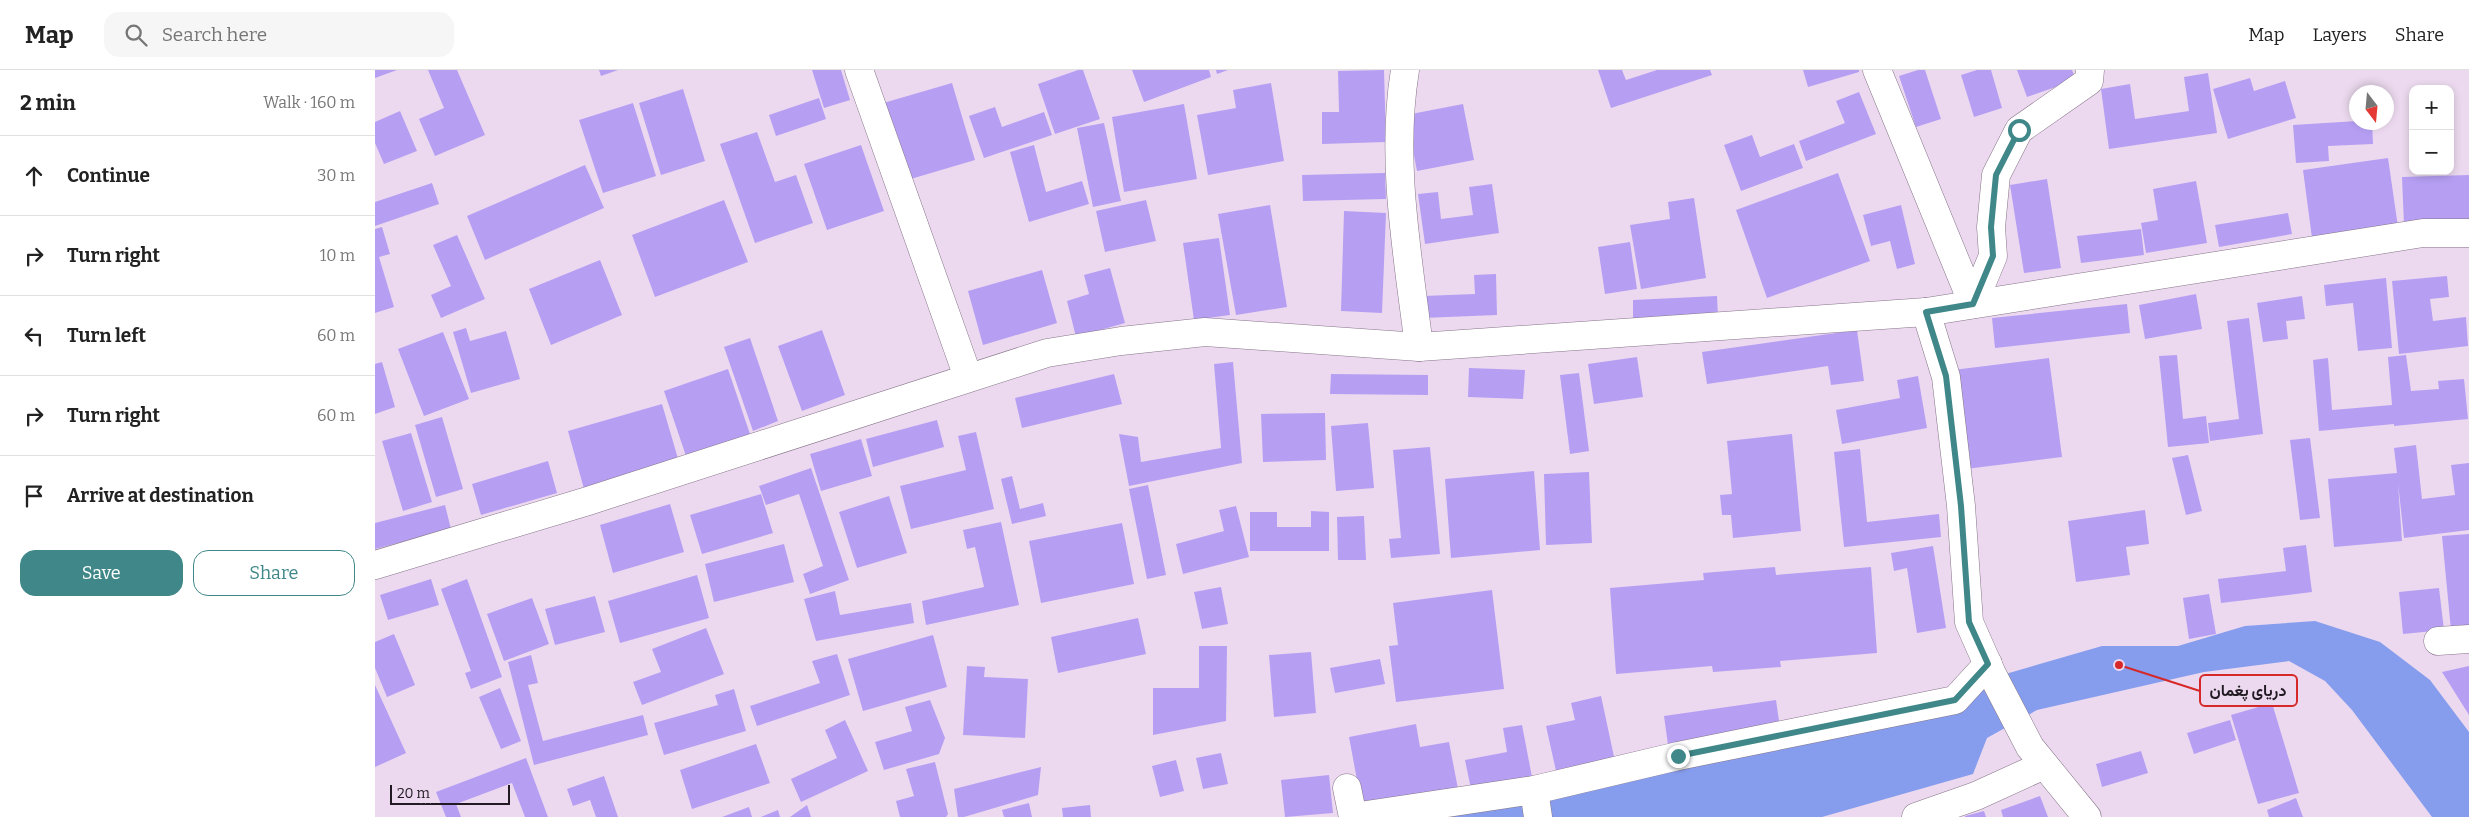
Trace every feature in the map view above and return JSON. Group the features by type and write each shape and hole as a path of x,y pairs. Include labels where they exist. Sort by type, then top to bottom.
{"street":[{"path":"859,70 968,377"},
{"path":"1405,70 1401,93 1399,182 1419,347"},
{"path":"1877,70 1973,304"},
{"path":"1973,304 1993,256 1991,227 1996,175 2019,130 2089,81 2090,70"},
{"path":"375,565 779,441 968,377 1047,353 1121,341 1205,332 1419,347 1926,312 2423,233 2469,234"},
{"path":"1926,312 1946,376 1961,506 1969,622 1990,669 2037,756 2087,817"},
{"path":"2439,641 2469,638"},
{"path":"1347,788 1353,817 1534,790 1678,756 1955,700 1990,669"},
{"path":"1915,817 1976,796 2037,756"},
{"path":"1534,790 1538,817"}],"water":[{"path":"2315,621 2380,642 2430,680 2469,732 2469,817 2432,817 2352,710 2325,681 2289,661 2204,672 2037,710 1987,738 1973,774 1822,817 1381,817 1967,691 2009,673 2102,646 2178,646 2245,626"}],"building":[{"path":"375,70 397,70 375,78"},
{"path":"428,70 457,70 485,135 435,156 419,119 444,108"},
{"path":"599,70 618,70 601,76"},
{"path":"812,70 841,70 850,100 824,108"},
{"path":"1083,70 1100,119 1055,134 1038,84"},
{"path":"1132,70 1209,70 1211,77 1144,102"},
{"path":"1216,70 1228,70 1217,74"},
{"path":"1384,70 1386,142 1322,144 1322,112 1339,112 1338,71"},
{"path":"1598,70 1622,70 1626,80 1657,70 1710,70 1712,75 1611,108"},
{"path":"1803,70 1859,70 1859,72 1808,87"},
{"path":"1918,70 1925,70 1941,119 1916,127 1899,76"},
{"path":"1977,70 1991,70 2002,108 1974,117 1961,75"},
{"path":"2017,70 2072,70 2076,80 2027,97"},
{"path":"2208,73 2217,133 2109,149 2101,89 2130,84 2135,119 2189,111 2184,77"},
{"path":"2250,78 2254,91 2285,81 2296,118 2228,139 2213,89"},
{"path":"952,83 975,160 904,181 880,104"},
{"path":"1271,83 1284,161 1208,175 1197,115 1236,108 1233,90"},
{"path":"683,89 705,161 661,175 639,103"},
{"path":"1859,92 1876,134 1806,161 1799,141 1845,123 1836,101"},
{"path":"819,98 826,119 776,136 769,115"},
{"path":"633,103 656,176 603,193 579,120"},
{"path":"1184,104 1197,179 1124,192 1112,117"},
{"path":"1463,104 1474,160 1417,171 1406,115"},
{"path":"995,107 1002,127 1044,112 1052,135 984,158 969,116"},
{"path":"400,111 417,151 384,164 375,143 375,122"},
{"path":"2349,122 2349,130 2372,130 2373,144 2328,146 2329,161 2296,163 2293,125"},
{"path":"1104,123 1121,201 1093,207 1077,128"},
{"path":"757,132 775,182 796,175 813,223 755,243 720,144"},
{"path":"1752,135 1760,157 1794,144 1803,168 1741,191 1724,145"},
{"path":"861,145 884,211 827,230 804,164"},
{"path":"1034,145 1046,192 1082,181 1089,204 1029,222 1010,152"},
{"path":"2388,158 2398,227 2312,238 2303,170"},
{"path":"585,165 604,208 485,260 467,216"},
{"path":"1385,173 1386,199 1303,201 1302,175"},
{"path":"1838,173 1870,261 1767,298 1736,210"},
{"path":"2469,175 2469,223 2404,225 2402,177"},
{"path":"2047,179 2061,268 2024,273 2010,185"},
{"path":"2196,181 2207,243 2146,253 2141,223 2158,220 2153,189"},
{"path":"432,183 439,204 375,226 375,202"},
{"path":"1492,184 1499,233 1425,244 1418,194 1438,192 1441,219 1473,215 1469,187"},
{"path":"1694,198 1706,278 1641,289 1630,225 1670,219 1668,202"},
{"path":"724,200 748,262 655,297 632,235"},
{"path":"1146,200 1156,241 1105,252 1096,211"},
{"path":"1270,205 1287,307 1236,315 1218,214"},
{"path":"1901,205 1915,264 1897,269 1890,241 1871,246 1863,215"},
{"path":"1344,211 1386,213 1382,313 1341,311"},
{"path":"2288,213 2292,234 2219,247 2215,225"},
{"path":"382,227 390,254 379,257 394,307 375,313 375,229"},
{"path":"2141,229 2144,255 2081,263 2077,236"},
{"path":"457,235 485,299 441,318 431,295 451,286 433,245"},
{"path":"1219,238 1230,315 1194,320 1183,243"},
{"path":"1630,242 1637,289 1605,294 1598,247"},
{"path":"600,260 622,315 551,345 529,289"},
{"path":"1110,268 1125,323 1076,337 1067,301 1089,294 1084,275"},
{"path":"1042,270 1057,323 983,345 968,291"},
{"path":"1496,274 1497,315 1423,318 1423,296 1475,294 1474,275"},
{"path":"2447,276 2449,297 2430,299 2433,321 2466,317 2468,346 2399,354 2392,281"},
{"path":"2386,278 2392,348 2358,351 2353,303 2326,306 2324,285"},
{"path":"2196,294 2202,329 2145,339 2139,305"},
{"path":"1717,296 1718,317 1633,321 1633,300"},
{"path":"2302,296 2305,319 2286,321 2288,339 2263,342 2257,303"},
{"path":"2127,304 2130,333 1995,348 1992,318"},
{"path":"2249,318 2263,434 2210,441 2208,423 2239,419 2227,321"},
{"path":"466,328 470,341 506,331 520,379 471,393 453,332"},
{"path":"822,330 845,395 802,411 778,346"},
{"path":"1857,330 1864,381 1831,385 1828,366 1707,384 1702,352"},
{"path":"443,332 469,399 424,416 398,349"},
{"path":"750,338 778,421 753,431 724,347"},
{"path":"2177,355 2183,419 2206,416 2209,443 2168,447 2159,356"},
{"path":"2406,355 2411,391 2439,389 2438,381 2464,379 2468,419 2319,431 2313,360 2328,358 2332,410 2392,405 2388,357"},
{"path":"1637,357 1643,397 1594,404 1588,364"},
{"path":"2049,358 2062,457 1966,469 1953,370"},
{"path":"382,362 395,407 375,414 375,364"},
{"path":"1233,362 1242,463 1129,486 1119,434 1138,437 1141,462 1221,448 1214,364"},
{"path":"1469,368 1525,370 1523,399 1468,397"},
{"path":"728,369 750,434 686,456 664,391"},
{"path":"1579,373 1589,451 1570,454 1560,375"},
{"path":"1114,374 1122,404 1022,428 1015,398"},
{"path":"1331,374 1428,375 1428,395 1330,394"},
{"path":"1918,376 1927,428 1842,444 1836,410 1900,398 1897,380"},
{"path":"662,404 679,462 584,489 568,431"},
{"path":"1325,413 1326,460 1263,462 1261,414"},
{"path":"442,417 463,489 436,497 415,425"},
{"path":"937,420 944,447 873,467 866,439"},
{"path":"1368,423 1374,488 1336,491 1331,426"},
{"path":"976,432 994,509 911,529 900,486 966,470 958,436"},
{"path":"411,433 432,502 403,511 382,441"},
{"path":"1792,434 1801,531 1733,538 1731,515 1722,515 1720,495 1732,494 1727,441"},
{"path":"2310,438 2320,518 2300,520 2290,440"},
{"path":"861,439 872,476 821,491 810,454"},
{"path":"2416,445 2422,499 2455,495 2451,465 2469,463 2469,530 2404,538 2398,483 2402,541 2334,547 2328,479 2397,473 2394,448"},
{"path":"1430,447 1440,554 1391,558 1389,539 1401,538 1393,450"},
{"path":"1860,449 1867,522 1939,514 1941,537 1844,547 1834,452"},
{"path":"2188,455 2202,511 2186,515 2172,458"},
{"path":"548,461 557,493 481,515 472,484"},
{"path":"811,468 849,580 810,594 803,574 823,566 799,494 766,505 759,486"},
{"path":"1534,471 1540,550 1451,558 1445,479"},
{"path":"1589,472 1592,543 1546,545 1544,474"},
{"path":"1012,476 1020,509 1043,503 1046,516 1012,524 1001,479"},
{"path":"1148,485 1166,575 1147,579 1129,489"},
{"path":"761,494 773,533 702,554 690,515"},
{"path":"889,496 907,553 857,568 839,512"},
{"path":"670,504 684,552 613,573 600,525"},
{"path":"445,505 451,529 375,549 375,523"},
{"path":"1236,506 1249,557 1183,574 1176,544 1224,531 1219,510"},
{"path":"2145,510 2149,544 2126,547 2130,575 2076,582 2068,521"},
{"path":"1311,511 1329,512 1329,551 1250,551 1250,512 1277,512 1277,527 1311,527"},
{"path":"1364,516 1366,560 1338,560 1337,517"},
{"path":"1001,522 1019,605 926,625 922,601 984,587 975,547 967,549 963,530"},
{"path":"1122,523 1134,584 1041,603 1029,541"},
{"path":"2469,534 2469,628 2451,630 2442,536"},
{"path":"784,544 794,582 714,602 705,564"},
{"path":"2306,545 2312,592 2221,603 2218,579 2286,571 2283,548"},
{"path":"1933,546 1946,628 1917,633 1907,568 1894,571 1891,553"},
{"path":"1775,567 1776,575 1871,567 1877,653 1780,661 1781,667 1713,672 1712,666 1616,674 1610,588 1704,580 1703,573"},
{"path":"697,575 709,618 620,643 608,601"},
{"path":"431,579 439,605 388,620 380,595"},
{"path":"467,579 502,677 471,689 465,673 471,671 441,589"},
{"path":"1221,587 1228,624 1202,629 1194,592"},
{"path":"2439,588 2444,630 2403,634 2399,592"},
{"path":"1492,590 1504,689 1396,702 1389,646 1398,645 1393,603"},
{"path":"835,591 840,615 911,603 914,623 816,641 804,599"},
{"path":"2209,594 2216,634 2189,639 2183,598"},
{"path":"595,596 605,632 555,645 545,609"},
{"path":"532,598 549,644 504,661 487,614"},
{"path":"1138,618 1146,654 1058,673 1051,637"},
{"path":"706,628 724,674 642,705 633,682 661,672 652,649"},
{"path":"394,634 415,685 387,697 375,668 375,642"},
{"path":"933,635 947,687 863,711 848,659"},
{"path":"1199,646 1227,646 1226,721 1153,735 1153,688 1199,688"},
{"path":"1311,652 1316,713 1274,717 1269,655"},
{"path":"837,654 850,695 757,726 750,706 820,683 812,661"},
{"path":"531,655 538,683 528,685 543,741 643,715 648,735 534,765 508,662"},
{"path":"1380,659 1385,684 1335,693 1330,668"},
{"path":"967,666 985,667 984,677 1028,679 1025,738 963,735"},
{"path":"2469,666 2469,715 2442,672"},
{"path":"375,685 406,753 375,767"},
{"path":"500,688 521,741 501,749 479,697"},
{"path":"734,689 746,731 664,755 654,723 718,705 715,695"},
{"path":"1601,696 1616,766 1556,771 1546,726 1575,720 1571,703"},
{"path":"930,700 945,738 939,754 884,770 875,742 912,731 905,707"},
{"path":"1776,700 1780,728 1668,745 1664,716"},
{"path":"2272,703 2299,793 2258,804 2231,715"},
{"path":"845,720 868,771 801,802 791,779 837,758 825,730"},
{"path":"2230,720 2236,740 2194,754 2187,733"},
{"path":"1416,724 1420,747 1449,742 1459,794 1363,812 1349,737"},
{"path":"1522,725 1532,777 1471,789 1465,760 1507,752 1503,728"},
{"path":"756,744 770,783 692,809 680,770"},
{"path":"2141,751 2148,773 2102,787 2096,764"},
{"path":"1221,753 1228,784 1203,789 1196,758"},
{"path":"526,758 548,817 525,817 512,783 456,804 461,817 446,817 436,792"},
{"path":"1176,760 1184,791 1160,797 1152,766"},
{"path":"935,762 948,814 946,817 900,817 896,801 914,796 906,769"},
{"path":"1041,767 1038,795 964,817 958,817 954,789"},
{"path":"1329,775 1333,813 1285,817 1281,780"},
{"path":"604,776 618,817 596,817 590,800 573,806 567,789"},
{"path":"2040,796 2048,817 2003,817 2001,810"},
{"path":"2296,798 2303,817 2269,817 2267,810"},
{"path":"1029,803 1032,817 1004,817 1002,810"},
{"path":"807,805 811,817 790,817"},
{"path":"1090,805 1091,817 1063,817 1062,808"},
{"path":"749,807 752,817 722,817"},
{"path":"778,810 780,817 761,817"},
{"path":"1984,811 1986,817 1965,817 1965,816"}],"place":[{"name":"دریای پغمان","path":"2119,665"}],"route":[{"path":"1678,756 1955,700 1988,664 1969,622 1961,506 1946,376 1926,312 1973,304 1993,256 1991,227 1996,175 2019,130"}]}
